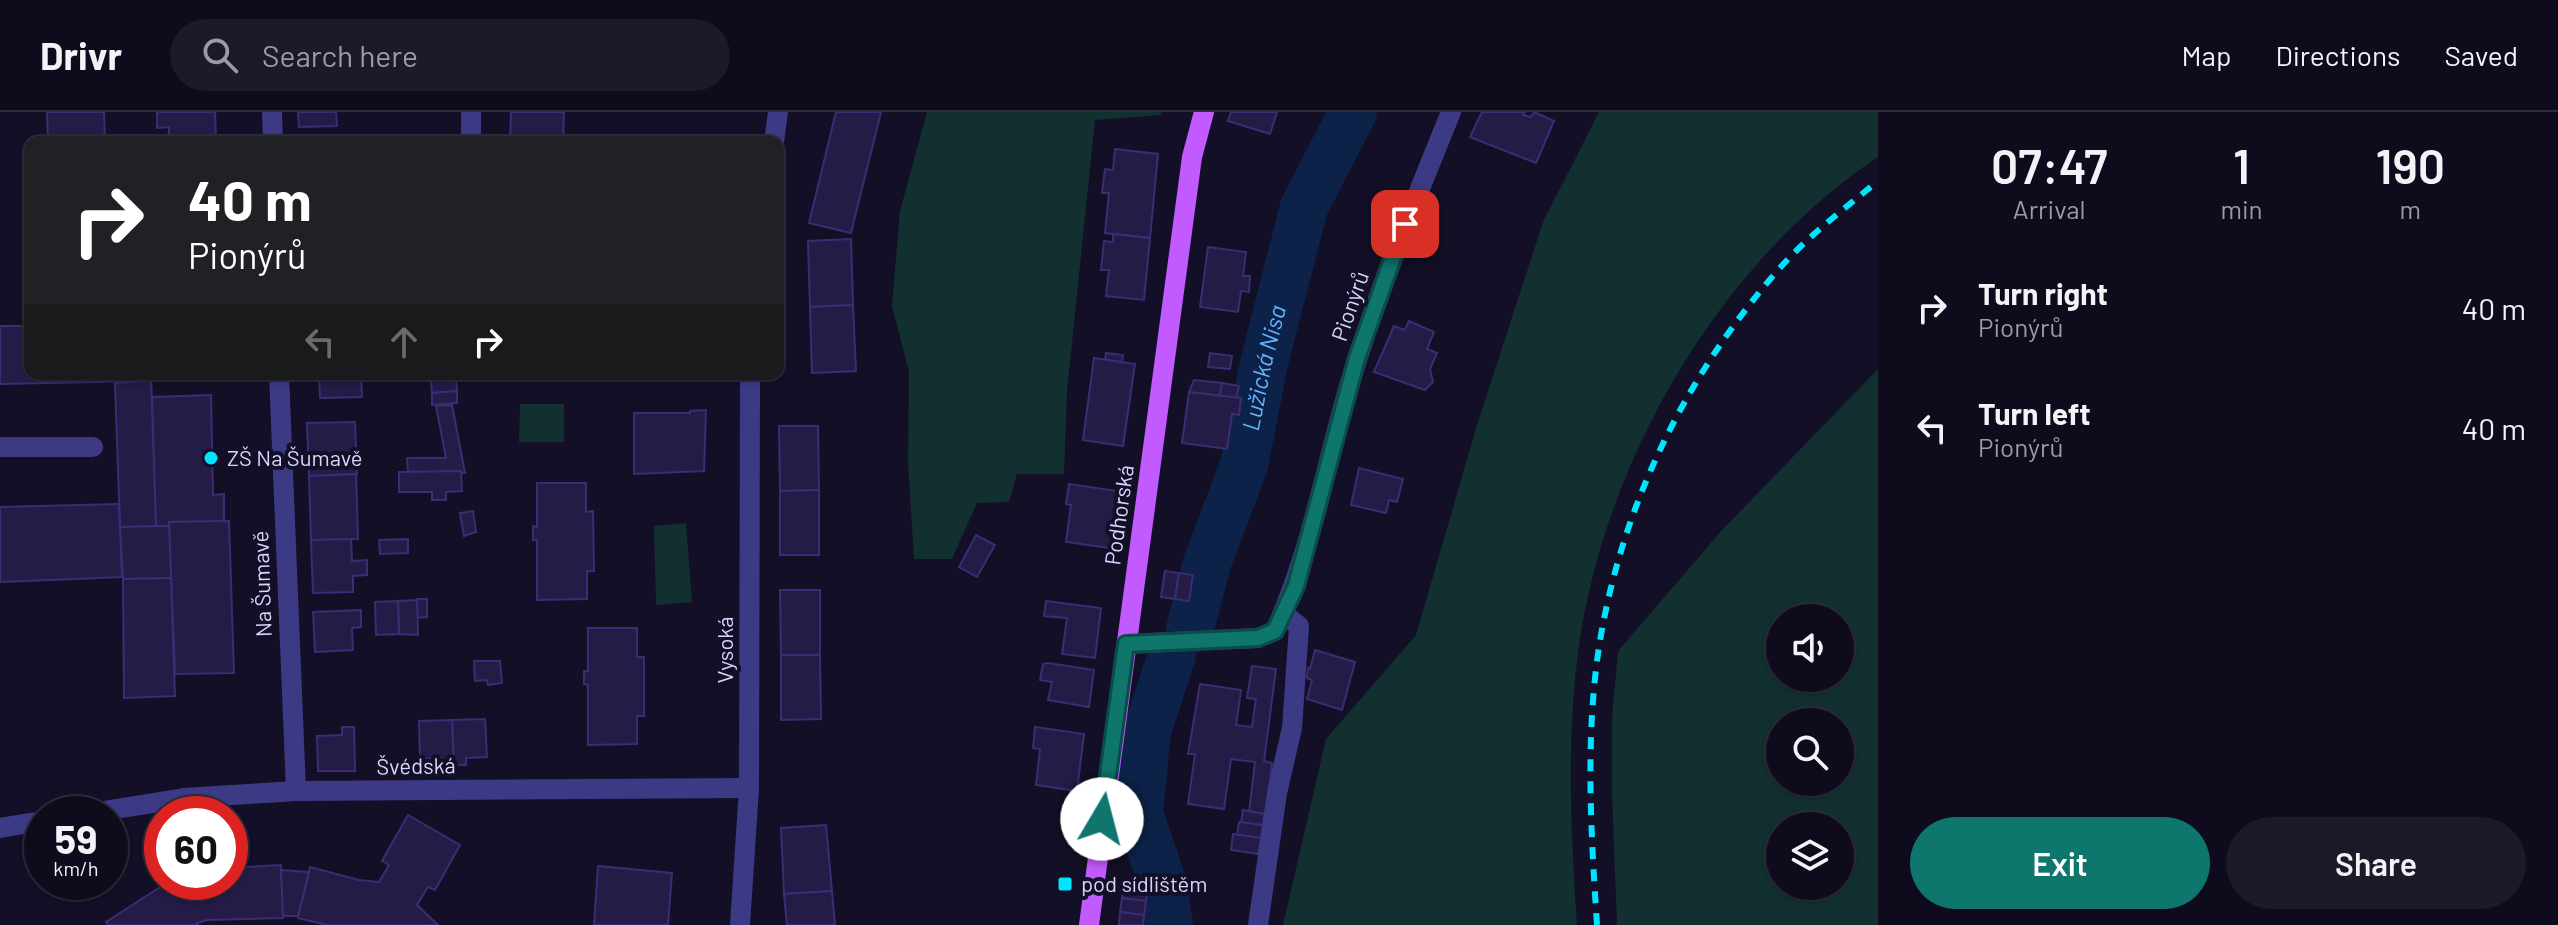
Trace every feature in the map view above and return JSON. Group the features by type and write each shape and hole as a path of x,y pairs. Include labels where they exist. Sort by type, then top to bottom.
{"main road":[{"name":"Podhorská","path":"1089,925 1192,157 1204,112"}],"street":[{"path":"272,112 273,136"},
{"path":"471,112 471,136"},
{"path":"775,136 778,112"},
{"name":"Pionýrů","path":"1126,644 1258,638 1275,631 1296,586 1357,358 1393,252 1451,112"},
{"name":"Na Šumavě","path":"279,380 296,791"},
{"name":"Vysoká","path":"740,925 749,788 750,380"},
{"path":"0,447 93,447"},
{"path":"1258,925 1277,793 1292,728 1299,626 1283,613"},
{"name":"Švédská","path":"128,807 184,798 296,791 749,788"},
{"path":"0,828 24,824"}],"green space":[{"path":"927,112 1161,112 1161,115 1095,120 1067,391 1064,474 1017,474 1009,502 977,503 952,559 914,559 908,463 909,372 892,306 900,211"},
{"path":"1599,112 1878,112 1878,157 1821,201 1768,252 1721,309 1679,371 1643,437 1614,506 1593,576 1575,681 1571,786 1577,925 1283,925 1326,739 1416,635 1477,425 1543,222"},
{"path":"1878,369 1878,925 1617,925 1612,718 1618,651 1722,530"},
{"path":"520,404 564,404 564,442 519,442"},
{"path":"686,523 692,602 656,605 654,526"}],"building":[{"path":"47,112 104,112 105,136 48,136"},
{"path":"157,112 215,112 216,136 169,136 169,127 157,128"},
{"path":"298,112 336,112 337,126 299,127"},
{"path":"511,112 564,112 563,136 510,136"},
{"path":"836,112 881,112 851,233 809,223"},
{"path":"1231,112 1277,112 1270,134 1228,121"},
{"path":"1482,112 1525,112 1523,115 1531,117 1534,112 1554,121 1536,163 1470,137"},
{"path":"1115,149 1158,154 1150,238 1105,233 1109,193 1102,193 1105,169 1113,170"},
{"path":"1113,234 1150,238 1144,300 1106,296 1109,270 1101,270 1104,241 1113,242"},
{"path":"851,239 853,305 810,307 808,241"},
{"path":"1208,247 1246,252 1243,276 1250,276 1249,292 1241,291 1238,312 1200,307"},
{"path":"853,305 856,371 812,373 810,307"},
{"path":"1409,321 1434,332 1427,349 1437,353 1430,369 1433,382 1425,390 1374,372 1394,326 1405,330"},
{"path":"0,326 24,326 24,380 144,380 144,381 0,384"},
{"path":"1106,353 1123,355 1122,362 1105,360"},
{"path":"1210,353 1232,356 1230,369 1208,367"},
{"path":"1094,358 1135,364 1123,446 1083,440"},
{"path":"151,380 156,526 120,527 115,383"},
{"path":"319,380 361,380 362,397 320,398"},
{"path":"431,380 456,380 457,391 432,393"},
{"path":"1194,380 1222,383 1220,396 1189,392"},
{"path":"1222,383 1239,386 1236,398 1220,396"},
{"path":"457,391 457,403 432,405 432,393"},
{"path":"1189,392 1241,398 1239,415 1232,414 1227,449 1182,443"},
{"path":"211,395 213,495 224,494 224,521 169,522 169,526 156,526 152,397"},
{"path":"452,405 465,473 408,472 407,458 446,458 436,406"},
{"path":"706,410 704,471 634,474 634,413"},
{"path":"355,422 357,474 309,476 307,423"},
{"path":"779,426 818,426 819,490 780,491"},
{"path":"1359,468 1403,479 1397,502 1389,500 1386,513 1351,505"},
{"path":"461,471 462,491 446,492 446,500 432,500 432,492 399,492 399,472"},
{"path":"356,474 358,539 311,540 309,476"},
{"path":"537,483 586,483 586,512 593,511 594,571 587,571 587,599 537,600 537,540 533,540 533,526 537,527"},
{"path":"1069,484 1117,491 1110,548 1066,542 1071,505 1066,504"},
{"path":"819,490 819,555 780,555 780,491"},
{"path":"119,504 122,577 0,582 0,507"},
{"path":"473,511 476,532 464,536 460,513"},
{"path":"229,521 234,673 175,674 169,522"},
{"path":"169,526 171,578 123,579 120,527"},
{"path":"976,535 995,545 977,577 959,567"},
{"path":"351,539 352,561 367,560 367,575 353,576 353,592 313,593 311,540"},
{"path":"408,539 408,553 380,554 379,540"},
{"path":"1165,571 1179,573 1175,599 1161,597"},
{"path":"1179,573 1193,575 1189,601 1175,599"},
{"path":"171,578 175,696 124,698 123,579"},
{"path":"780,590 820,590 820,655 781,655"},
{"path":"417,599 427,599 427,617 417,618"},
{"path":"417,600 418,635 399,634 398,601"},
{"path":"398,601 399,634 376,635 375,602"},
{"path":"1046,601 1101,608 1095,658 1062,654 1067,618 1044,616"},
{"path":"361,610 361,627 352,628 353,650 315,652 313,612"},
{"path":"588,628 637,628 637,657 644,657 644,716 637,716 637,744 588,745 588,685 584,684 584,671 588,671"},
{"path":"1315,650 1355,662 1342,710 1307,699 1312,680 1307,678 1308,668"},
{"path":"781,655 820,655 821,719 781,720"},
{"path":"474,661 500,661 502,683 488,685 487,680 475,681"},
{"path":"1043,664 1094,670 1089,707 1048,700 1052,682 1040,680"},
{"path":"1252,666 1276,669 1264,761 1272,763 1266,814 1249,812 1255,762 1231,759 1224,809 1188,804 1195,754 1188,754 1200,684 1241,690 1236,725 1252,727 1256,699 1247,698"},
{"path":"485,719 487,757 466,758 466,765 454,765 452,720"},
{"path":"452,720 454,765 442,766 441,758 420,759 419,721"},
{"path":"342,727 354,727 355,771 318,771 317,736 342,735"},
{"path":"1035,727 1084,734 1077,791 1036,785 1040,749 1033,748"},
{"path":"1243,810 1264,814 1263,825 1241,823"},
{"path":"408,815 460,845 435,890 428,887 417,905 438,925 327,925 298,918 310,867 379,882 389,865 382,861"},
{"path":"1239,822 1263,825 1261,838 1237,835"},
{"path":"826,825 832,891 784,894 781,828"},
{"path":"1233,834 1261,838 1258,854 1231,850"},
{"path":"281,865 283,918 207,920 198,925 108,925 106,922 144,897 144,900 248,900 248,867"},
{"path":"598,866 672,873 668,925 594,925"},
{"path":"281,870 309,872 298,916 283,916"},
{"path":"1124,883 1148,886 1146,901 1122,898"},
{"path":"832,891 835,925 787,925 784,894"},
{"path":"1122,898 1146,901 1144,915 1120,912"},
{"path":"1120,912 1144,915 1143,925 1119,925"}],"waterway":[{"name":"Lužická Nisa","path":"1190,629 1207,563 1244,465 1264,363 1304,207 1353,112"},
{"name":"Lužická Nisa","path":"1169,925 1162,881 1139,813 1147,731 1172,655"}],"railway":[{"path":"1597,925 1590,786 1595,681 1609,595 1641,494 1687,399 1745,310 1802,245 1878,181"}],"place":[{"name":"ZŠ Na Šumavě","path":"211,458"},
{"name":"pod sídlištěm","path":"1065,884"}],"route":[{"path":"1102,819 1126,644 1258,638 1275,631 1296,586 1357,358 1405,224"}]}
